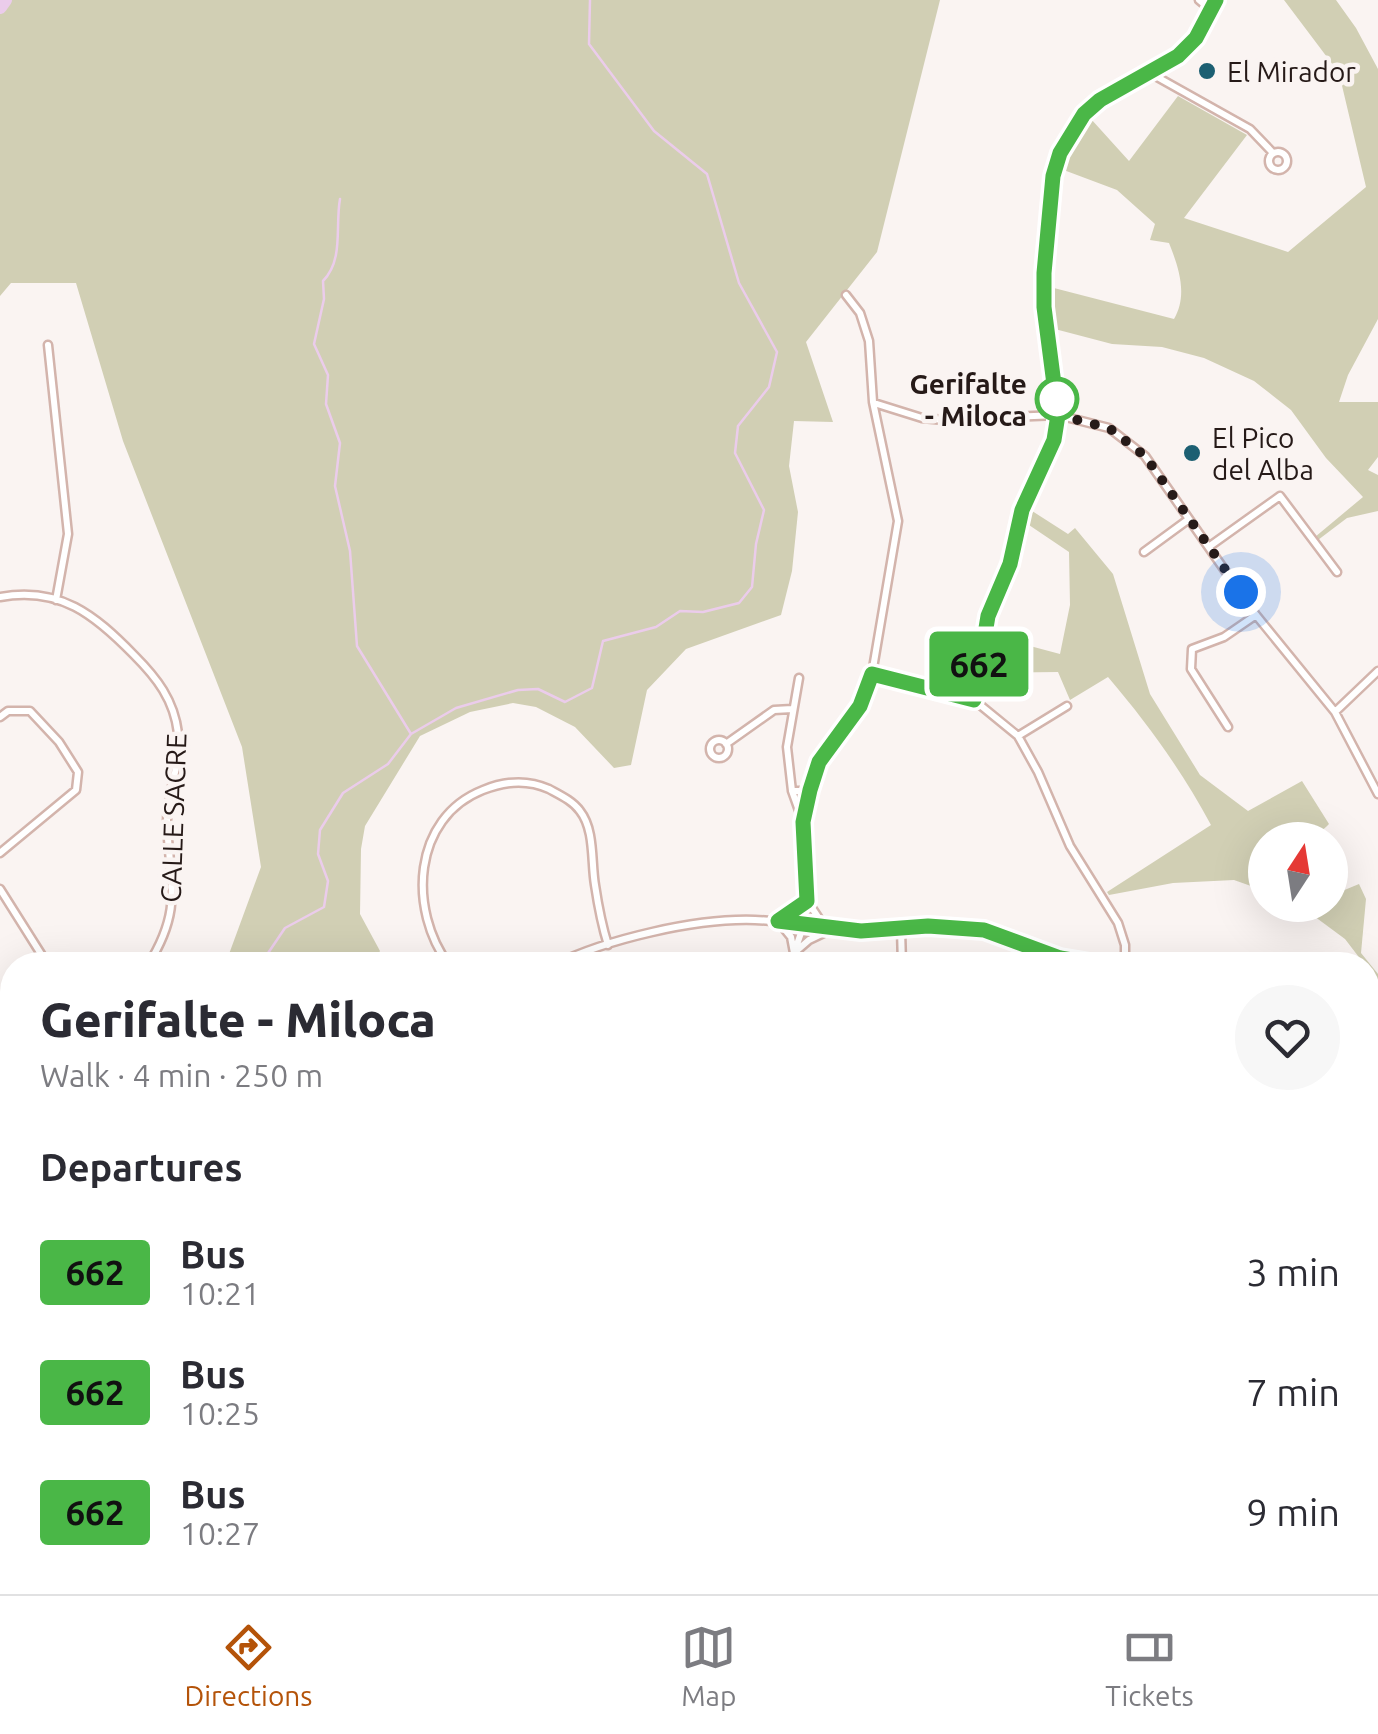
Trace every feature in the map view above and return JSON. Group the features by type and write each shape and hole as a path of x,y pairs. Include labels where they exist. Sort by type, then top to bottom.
{"street":[{"path":"1198,0 1211,10"},
{"path":"974,700 988,616 1010,564 1022,510 1054,440 1058,415 1044,307 1053,176 1060,153 1084,114 1123,84 1178,56 1196,38 1216,0"},
{"path":"1149,72 1250,129 1273,153"},
{"path":"794,952 807,901 803,822 810,790 819,762 860,706 872,674 898,521 872,402 870,340 860,313 846,295"},
{"path":"48,345 68,534 56,600"},
{"path":"872,402 922,418 1058,415 1109,428 1145,456 1256,615 1335,712 1378,794"},
{"path":"1210,546 1280,496 1336,572"},
{"path":"1144,552 1189,520"},
{"name":"CALLE SACRE","path":"0,597 31,596 80,608 100,620 153,673 170,698 176,719 178,761 167,821 174,888 171,912 154,952"},
{"path":"1228,727 1191,669 1192,649 1224,637 1256,615"},
{"path":"1335,712 1378,671"},
{"path":"872,674 974,700 1018,736 1070,846 1118,923 1124,952"},
{"path":"799,678 787,747 792,790 803,822"},
{"path":"1018,736 1066,706"},
{"path":"726,744 774,710 792,709"},
{"path":"0,717 8,710 30,711 59,742 78,772 76,790 0,853"},
{"path":"442,952 424,913 422,879 432,837 452,809 471,794 521,781 563,796 580,810 588,828 595,888 608,945"},
{"path":"792,790 810,790"},
{"path":"0,889 40,952"},
{"path":"778,921 807,901"},
{"path":"807,901 820,920 834,928"},
{"path":"589,952 710,921 778,921 834,928 954,926 984,930 1044,952"},
{"path":"778,921 790,937 794,952"},
{"path":"795,952 834,928"},
{"path":"901,929 902,952"}],"shaded area":[{"path":"0,0 940,0 877,252 806,342 833,422 794,421 789,466 798,512 792,571 781,615 686,649 647,690 631,765 614,768 575,727 536,707 513,703 470,712 420,736 365,826 360,914 380,952 230,952 261,867 242,747 123,441 76,283 11,283 0,296"},
{"path":"1284,0 1336,0 1378,69 1378,319 1348,375 1339,402 1378,402 1378,457 1368,470 1378,475 1378,511 1347,518 1318,540 1315,537 1363,497 1326,458 1291,410 1254,381 1204,358 1162,347 1112,344 1051,328 1050,287 1174,319 1181,301 1179,272 1169,243 1150,240 1155,224 1117,190 1061,169 1072,142 1091,119 1129,161 1178,96 1247,135 1184,218 1288,252 1366,187 1339,73"},
{"path":"1029,509 1068,534 1075,528 1113,574 1150,694 1200,775 1248,811 1302,781 1328,822 1248,822 1248,885 1234,880 1173,883 1109,895 1107,892 1211,825 1164,748 1108,677 1070,700 1058,672 984,673 989,635 1060,654 1070,605 1069,552 1026,523"},
{"path":"1359,884 1366,899 1361,952 1355,952 1322,922 1348,922 1348,889"}],"waterway":[{"path":"0,7 5,0"},
{"path":"269,952 285,928 324,907 328,881 318,854 320,830 343,793 388,764 411,734 456,708 518,690 538,689 565,702 592,688 603,641 656,627 680,611 703,612 739,603 752,587 764,510 735,453 738,426 769,387 777,352 739,283 707,174 654,131 589,44 590,0"},
{"path":"340,199 336,253 323,281 324,299 314,344 328,375 326,404 340,443 335,486 350,551 357,646 411,734"}],"bus line":[{"name":"662","path":"1044,952 984,930 954,926 861,931 778,921 807,901 803,822 810,790 819,762 860,706 872,674 974,700 988,616 1010,564 1022,510 1050,452 1058,415 1044,307 1044,273 1053,176 1060,153 1084,114 1100,100 1178,56 1196,38 1216,0"}],"place":[{"name":"El Mirador","path":"1207,71"},
{"name":"Gerifalte - Miloca","path":"1057,399"},
{"name":"El Pico del Alba","path":"1192,453"}],"route":[{"path":"1057,399 1058,415 1109,428 1145,456 1241,592"}]}
